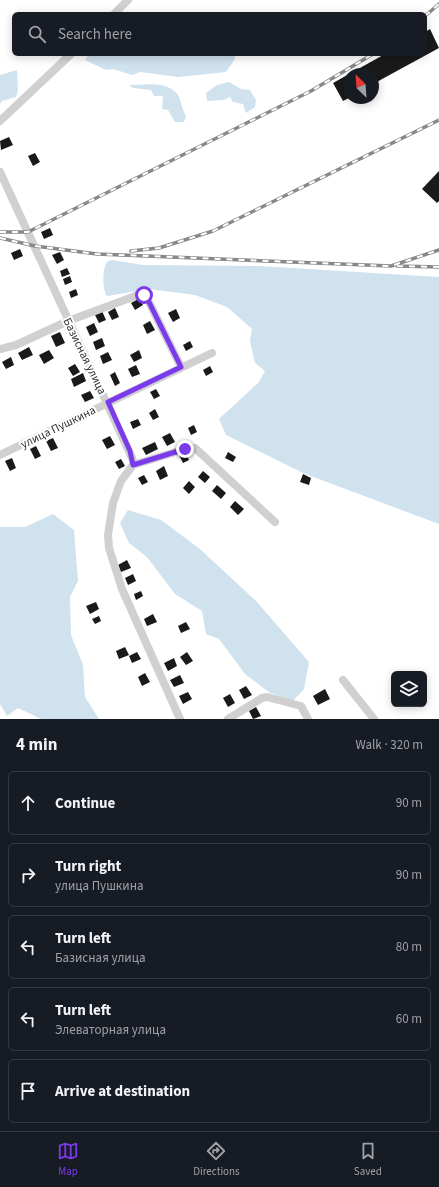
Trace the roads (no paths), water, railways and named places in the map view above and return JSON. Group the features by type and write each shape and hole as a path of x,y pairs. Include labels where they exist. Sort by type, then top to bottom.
{"street":[{"path":"116,12 128,0"},
{"path":"0,121 69,56"},
{"name":"Базисная улица","path":"0,172 68,321 108,402 130,451 133,465"},
{"path":"0,349 16,345 68,321 138,295 144,295 147,298 181,367"},
{"name":"улица Пушкина","path":"0,455 212,353"},
{"path":"180,719 122,589 109,548 108,535 113,503 121,481 133,465 185,449 195,448 275,522"},
{"path":"343,680 374,719"},
{"path":"228,719 267,697 301,706 308,719"},
{"path":"240,711 244,719"}],"water":[{"path":"88,56 234,56 235,59 226,72 178,77 140,72 132,75 113,69 106,70 85,60"},
{"path":"17,70 18,89 16,97 2,101 0,104 0,75"},
{"path":"229,82 241,89 250,90 256,100 255,107 246,113 243,104 233,102 230,97 224,100 207,101 206,93 217,85"},
{"path":"155,84 168,87 173,90 178,95 186,116 184,122 175,122 168,110 162,109 163,96 154,96 151,90 133,88 129,85"},
{"path":"112,260 143,265 259,266 439,277 439,524 303,473 226,435 219,419 259,382 265,371 255,363 250,341 252,329 227,307 195,295 149,289 107,296 104,289 104,273 106,264 108,261"},
{"path":"128,510 161,520 200,549 257,602 309,662 304,689 293,701 270,693 245,674 219,639 206,634 202,611 175,594 147,557 129,543 120,523"},
{"path":"53,514 74,530 78,581 70,597 71,635 83,665 85,697 99,719 41,719 18,708 7,716 0,704 0,527 25,527"}],"railway":[{"path":"427,14 439,4"},
{"path":"0,232 28,232 311,91 370,56"},
{"path":"131,251 159,248 213,231 439,120"},
{"path":"0,238 35,246 97,254 391,266 439,250"},
{"path":"397,266 439,267"}]}
